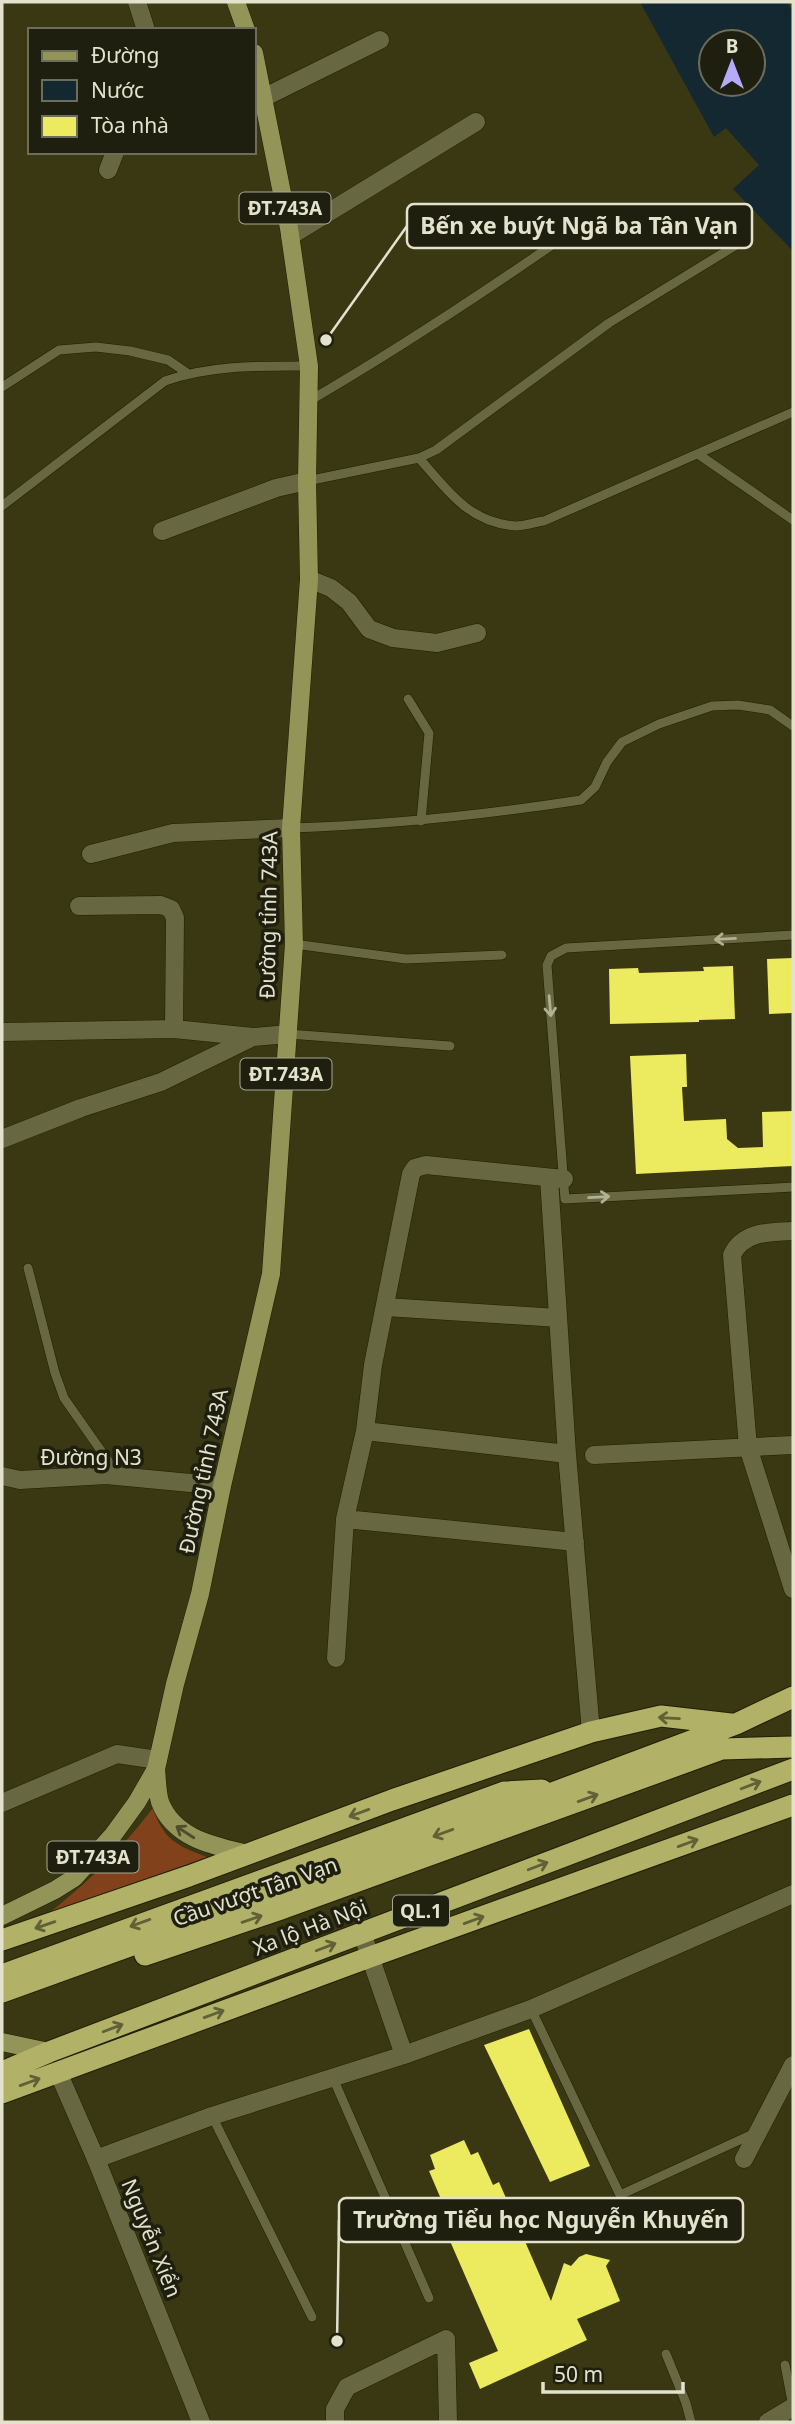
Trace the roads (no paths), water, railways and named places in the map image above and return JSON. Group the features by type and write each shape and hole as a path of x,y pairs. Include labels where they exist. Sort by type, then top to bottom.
{"highway":[{"name":"QL.1","path":"512,1808 736,1724 793,1697"},
{"path":"2,1940 591,1732 661,1716 736,1724"},
{"name":"QL.1","path":"512,1808 722,1749 793,1747"},
{"name":"Xa lộ Hà Nội","path":"2,2073 49,2052 793,1769"},
{"name":"QL.1","path":"2,2092 793,1805"},
{"name":"Cầu vượt Tân Vạn","path":"2,1975 512,1808"},
{"name":"Cầu vượt Tân Vạn","path":"2,1992 512,1808"},
{"name":"Cầu vượt Tân Vạn","path":"2,2005 278,1910 512,1808"},
{"path":"49,2052 58,2072"}],"main road":[{"path":"236,2 245,28"},
{"name":"Đường tỉnh 743A","path":"2,1916 74,1878 121,1824 137,1802 157,1764 175,1684 200,1594 271,1274 294,944 291,828 309,579 309,366 290,236 256,61"},
{"name":"Đường tỉnh 743A","path":"157,1764 160,1802 175,1826 204,1844 248,1854"},
{"path":"2,2042 49,2052"}],"street":[{"path":"137,2 145,28"},
{"path":"264,98 380,40"},
{"path":"290,236 476,122"},
{"path":"107,170 114,154"},
{"path":"162,531 276,488 307,481"},
{"path":"309,579 331,588 349,602 369,629 393,638 437,643 477,633"},
{"path":"91,854 173,833 291,828"},
{"path":"79,906 161,905 171,909 175,918 174,1029"},
{"path":"2,1031 174,1029 253,1037 288,1034"},
{"path":"2,1139 81,1108 161,1082 253,1037"},
{"path":"336,1658 345,1519 365,1431 373,1365 411,1174 415,1168 426,1165 556,1178 558,1318 591,1732"},
{"path":"793,1231 760,1233 737,1245 732,1255 748,1447 793,1590"},
{"path":"386,1307 558,1318"},
{"path":"365,1431 567,1454"},
{"path":"594,1455 793,1445"},
{"name":"Đường N3","path":"2,1476 20,1480 106,1475 222,1486"},
{"path":"345,1519 575,1542"},
{"path":"2,1803 117,1754 157,1764"},
{"path":"96,2159 212,2116 404,2055 531,2009 791,1900"},
{"path":"362,1933 404,2055"},
{"path":"744,2159 793,2065"},
{"name":"Nguyễn Xiển","path":"58,2072 96,2159 201,2422"},
{"path":"335,2422 335,2409 347,2387 446,2339 448,2422"},
{"path":"768,2422 793,2407"}],"lane":[{"path":"309,401 480,296 594,216"},
{"path":"307,481 419,458 436,450 609,323 746,239"},
{"path":"2,387 59,350 96,347 130,351 168,360 187,373"},
{"path":"2,506 165,382 187,373 251,366 309,366"},
{"path":"419,458 461,506 474,514 518,526 544,521 793,412"},
{"path":"698,454 793,520"},
{"path":"408,699 429,733 421,821"},
{"path":"291,828 369,826 421,821 581,800 595,788 607,762 622,742 659,724 712,706 738,705 770,710 793,726"},
{"path":"793,935 566,948 551,956 547,965 556,1178 565,1199 793,1187"},
{"path":"294,944 406,959 502,955"},
{"path":"288,1034 450,1046"},
{"path":"28,1268 64,1398 119,1476"},
{"path":"531,2009 620,2195 758,2132"},
{"path":"333,2078 429,2298"},
{"path":"212,2116 312,2316"},
{"path":"666,2354 691,2422"},
{"path":"785,2365 793,2407"}],"water":[{"path":"640,2 787,2 793,12 793,251 733,189 759,165 726,128 714,137"}],"place":[{"name":"Bến xe buýt Ngã ba Tân Vạn","path":"326,340"},
{"name":"Trường Tiểu học Nguyễn Khuyến","path":"337,2341"}]}
